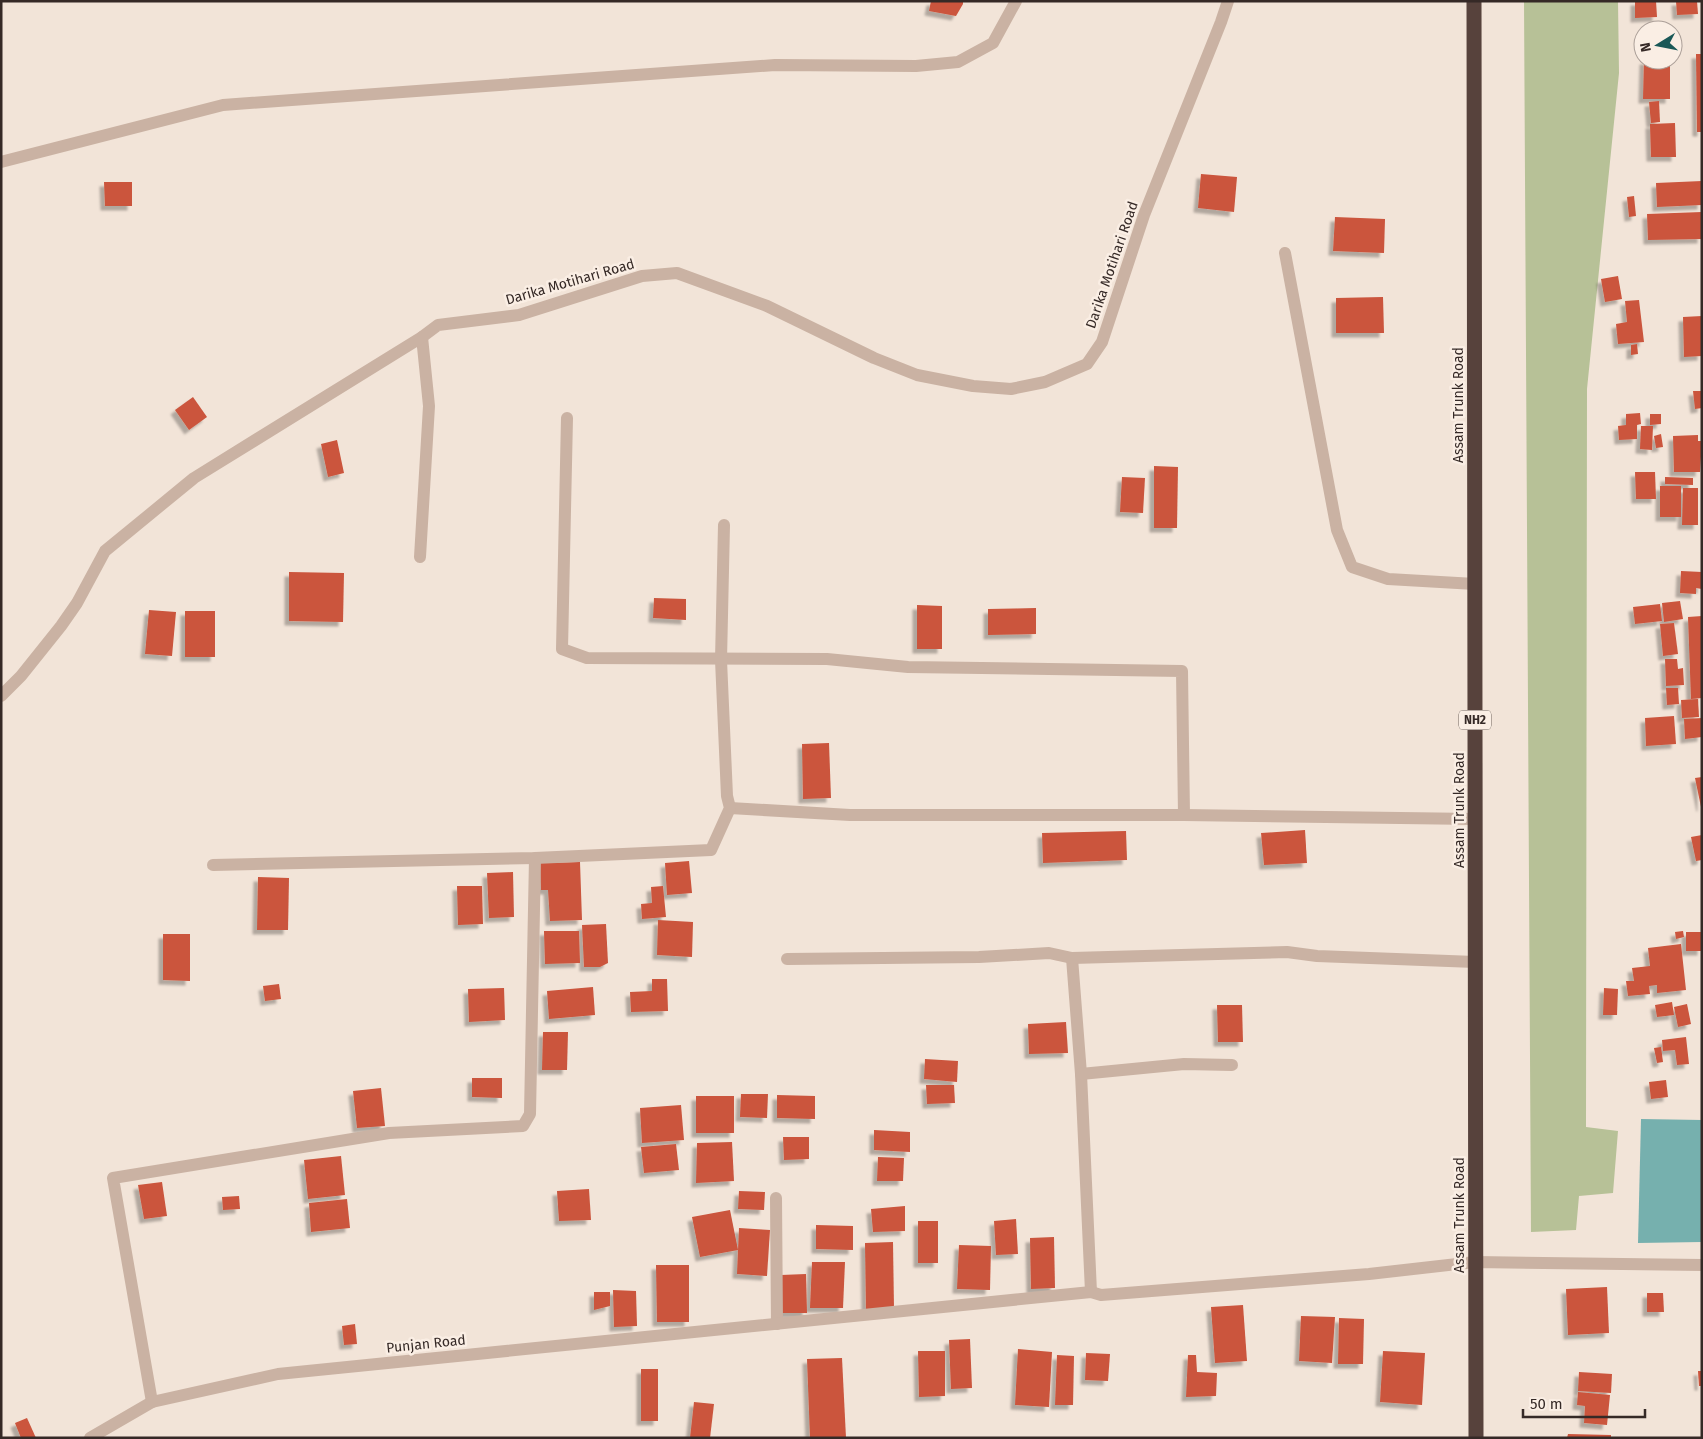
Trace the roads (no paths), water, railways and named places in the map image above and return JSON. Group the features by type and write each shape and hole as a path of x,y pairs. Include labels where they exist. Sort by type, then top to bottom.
{"highway":[{"name":"Assam Trunk Road","path":"1474,1 1476,1438"}],"street":[{"path":"1,162 223,105 775,65 916,66 958,62 993,43 1016,1"},
{"name":"Darika Motihari Road","path":"1,696 21,676 61,626 77,603 105,551 194,478 422,337 438,325 518,315 642,276 677,274 767,306 874,358 917,375 973,386 1011,389 1045,382 1087,364 1102,342 1144,215 1228,1"},
{"path":"1284,253 1337,530 1352,567 1388,579 1475,584"},
{"path":"420,557 429,406 422,337"},
{"path":"567,418 562,649 587,658 827,660 908,667 1182,672 1184,815"},
{"path":"213,865 535,858 711,850 730,808 727,796 721,660 724,525"},
{"path":"730,808 850,815 1184,815 1475,819"},
{"path":"152,1402 113,1178 389,1133 523,1126 530,1114 535,858"},
{"path":"787,959 979,957 1049,953 1072,958 1287,952 1318,956 1475,962"},
{"path":"1072,958 1081,1074 1091,1292"},
{"path":"1081,1074 1184,1064 1232,1064"},
{"path":"776,1198 777,1324"},
{"name":"Punjan Road","path":"90,1438 152,1402 278,1374 1091,1292 1101,1295 1350,1276 1475,1262 1702,1265"}],"water":[{"path":"1641,1119 1702,1120 1702,1242 1638,1243"}]}
